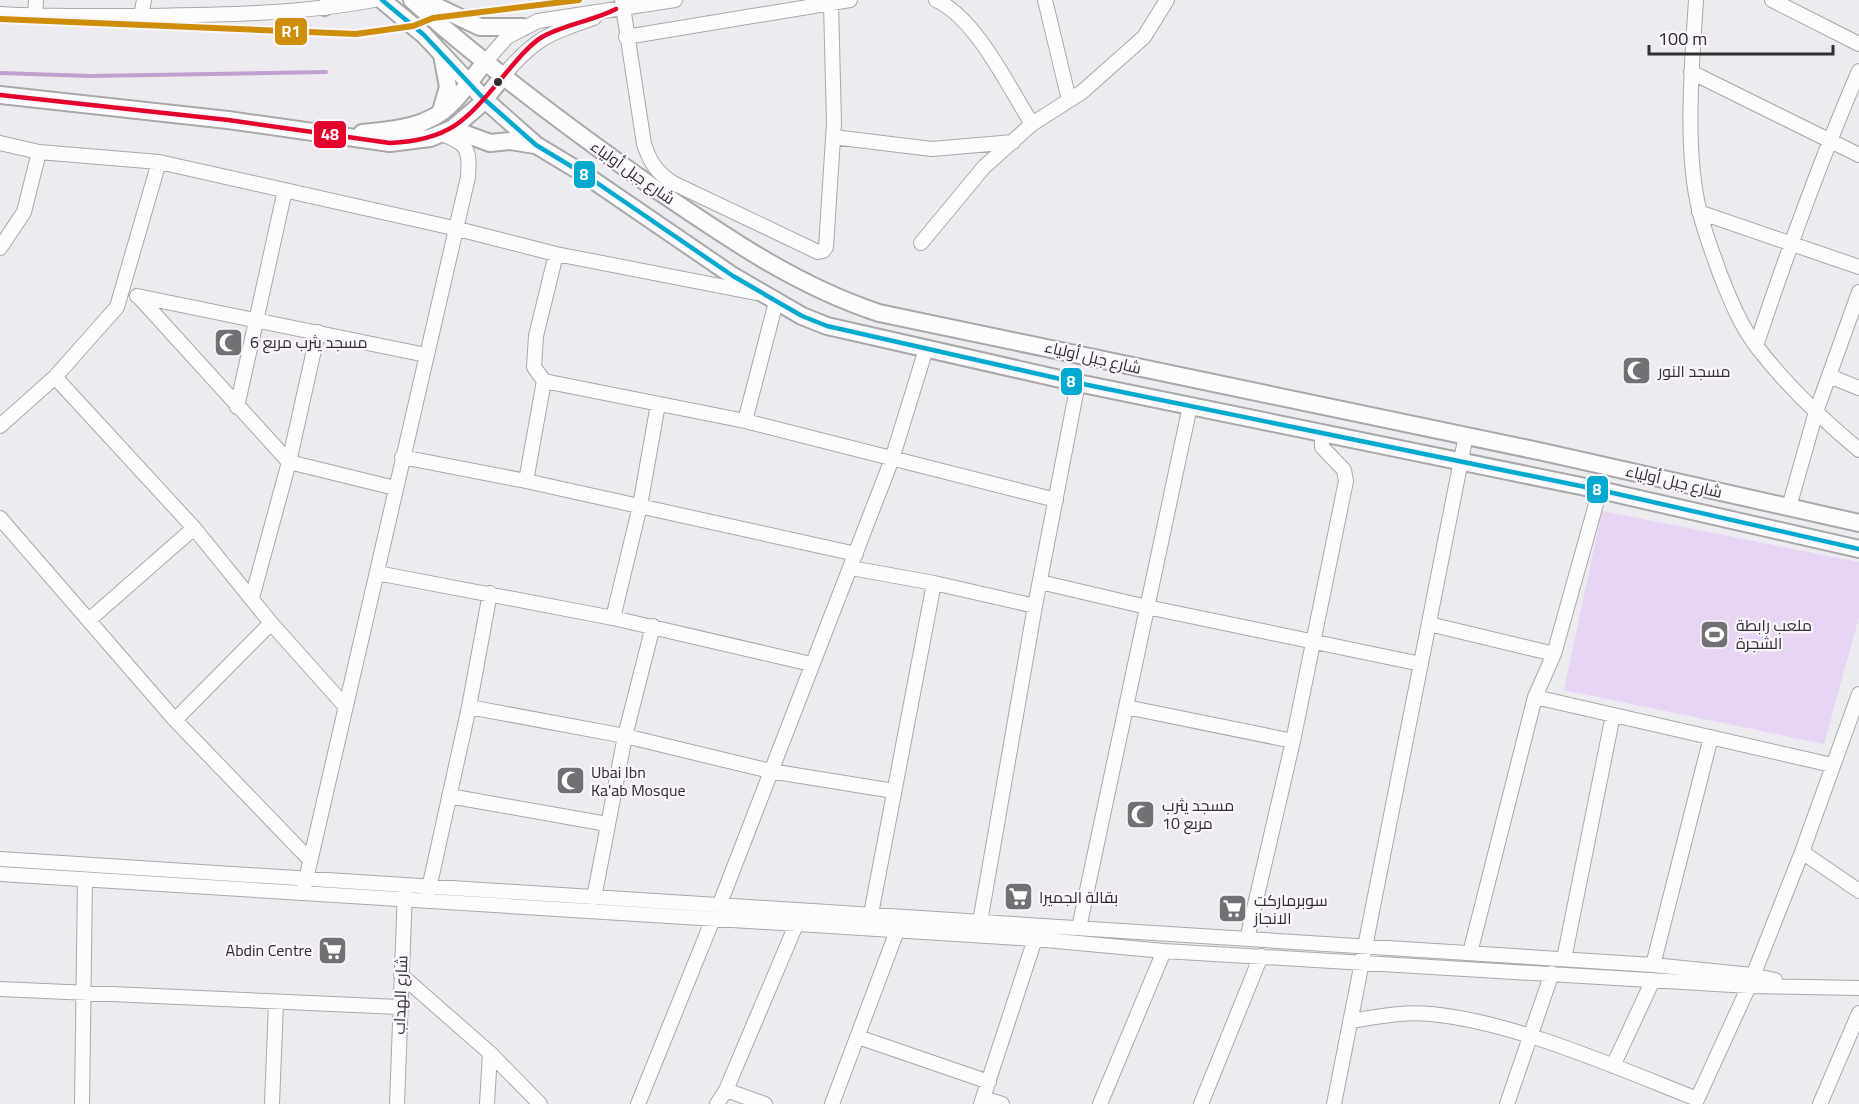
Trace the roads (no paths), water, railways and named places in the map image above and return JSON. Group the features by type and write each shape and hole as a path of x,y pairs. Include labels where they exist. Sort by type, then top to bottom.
{"main road":[{"name":"شارع جبل أولياء","path":"382,0 441,51 484,99 536,145 584,174 733,276 827,326 1078,383 1459,463 1600,490 1859,549"},
{"name":"شارع جبل أولياء","path":"412,0 456,39 608,156 752,254 784,273 848,303 889,315 1466,435 1859,523"},
{"path":"423,0 480,27 523,27"},
{"path":"439,114 445,105 448,87 441,51"},
{"path":"346,135 407,127 439,114 450,106 486,61"},
{"path":"0,95 346,135 390,143 408,142 447,132 484,99 504,75"},
{"path":"447,132 490,143 510,141 536,145"}],"street":[{"path":"35,16 36,0"},
{"path":"141,16 144,0"},
{"path":"0,14 35,16 234,14 374,0"},
{"path":"486,61 507,37 523,27 555,18 620,6 675,0"},
{"path":"626,37 850,0"},
{"path":"936,0 954,9 968,23 1032,124"},
{"path":"1045,0 1069,100"},
{"path":"921,243 964,188 1032,124 1069,100 1144,38 1167,0"},
{"path":"1696,0 1691,72 1693,154 1700,212 1733,306 1756,346 1816,412 1859,450"},
{"path":"1772,0 1859,44"},
{"path":"620,6 644,144 651,163 661,175 818,252 823,251 825,247 833,137 834,66 831,3"},
{"path":"504,75 521,54 543,37 620,6"},
{"path":"1756,346 1790,243 1829,140 1859,71"},
{"path":"1691,72 1859,155"},
{"path":"304,886 402,457 458,229 468,177 467,152 461,142 447,132"},
{"path":"833,137 932,149 1013,142"},
{"path":"0,143 39,152 159,162 458,229 556,254 773,299 745,421"},
{"path":"0,248 24,212 39,152"},
{"path":"0,426 55,377 108,320 123,292 159,162"},
{"path":"237,407 285,190"},
{"path":"1700,212 1859,267"},
{"path":"556,254 536,336 534,367 544,381 745,421 1056,500"},
{"path":"123,292 426,355"},
{"path":"1789,507 1816,412 1859,292"},
{"path":"139,297 289,462 395,488"},
{"path":"252,598 289,462 318,332"},
{"path":"719,906 892,459 926,350"},
{"path":"1829,376 1859,388"},
{"path":"55,377 194,528 271,622 345,706"},
{"path":"526,481 544,381"},
{"path":"980,922 1035,606 1078,383"},
{"path":"613,618 640,506 658,404"},
{"path":"1079,928 1190,405"},
{"path":"1247,939 1293,741 1346,481 1344,470 1322,447 1322,434"},
{"path":"1334,1104 1360,962 1466,435"},
{"path":"402,457 526,481 856,554"},
{"path":"1470,953 1536,697 1554,654 1600,490"},
{"path":"0,518 175,720 309,860"},
{"path":"89,620 194,528"},
{"path":"851,568 934,583 1035,606"},
{"path":"377,573 653,626 811,664"},
{"path":"1040,582 1147,607 1421,663"},
{"path":"871,914 934,583"},
{"path":"428,893 469,707 490,593"},
{"path":"175,720 271,622"},
{"path":"1429,624 1554,654"},
{"path":"594,898 626,736 653,626"},
{"path":"1350,1021 1395,1014 1431,1014 1529,1037 1613,1066 1696,1101 1750,981 1802,852 1859,694"},
{"path":"1536,697 1832,765"},
{"path":"469,707 626,736 770,771 894,791"},
{"path":"1126,707 1293,741"},
{"path":"1564,959 1613,715"},
{"path":"1653,965 1711,737"},
{"path":"449,796 607,824"},
{"path":"1802,852 1859,891"},
{"path":"0,859 304,886"},
{"path":"0,874 594,898 871,914 1653,965 1750,981 1859,988"},
{"path":"82,1104 85,879"},
{"name":"شارع الهداب","path":"397,1104 405,892"},
{"path":"428,893 796,926 1035,939 1164,951 1653,980 1750,981"},
{"path":"638,1104 713,919"},
{"path":"717,1104 726,1089 796,926"},
{"path":"832,1104 897,931"},
{"path":"1002,1104 982,1101 1035,939"},
{"path":"1100,1104 1164,951"},
{"path":"1201,1104 1261,956"},
{"path":"1508,1104 1552,974"},
{"path":"401,975 490,1053 540,1104"},
{"path":"1613,1066 1653,980"},
{"path":"0,989 399,1007"},
{"path":"272,1104 276,1002"},
{"path":"1820,1104 1859,1013"},
{"path":"858,1037 989,1082"},
{"path":"487,1104 490,1053"},
{"path":"726,1089 765,1104"}],"waterway":[{"path":"0,73 90,76 326,72"}],"place":[{"name":"مسجد يثرب مربع 6","path":"229,342"},
{"name":"مسجد النور","path":"1637,371"},
{"name":"ملعب رابطة الشجرة","path":"1715,634"},
{"name":"Ubai Ibn Ka'ab Mosque","path":"570,781"},
{"name":"مسجد يثرب مربع 10","path":"1141,814"},
{"name":"بقالة الجميرا","path":"1018,897"},
{"name":"سوبرماركت الانجاز","path":"1233,909"},
{"name":"Abdin Centre","path":"333,950"}]}
